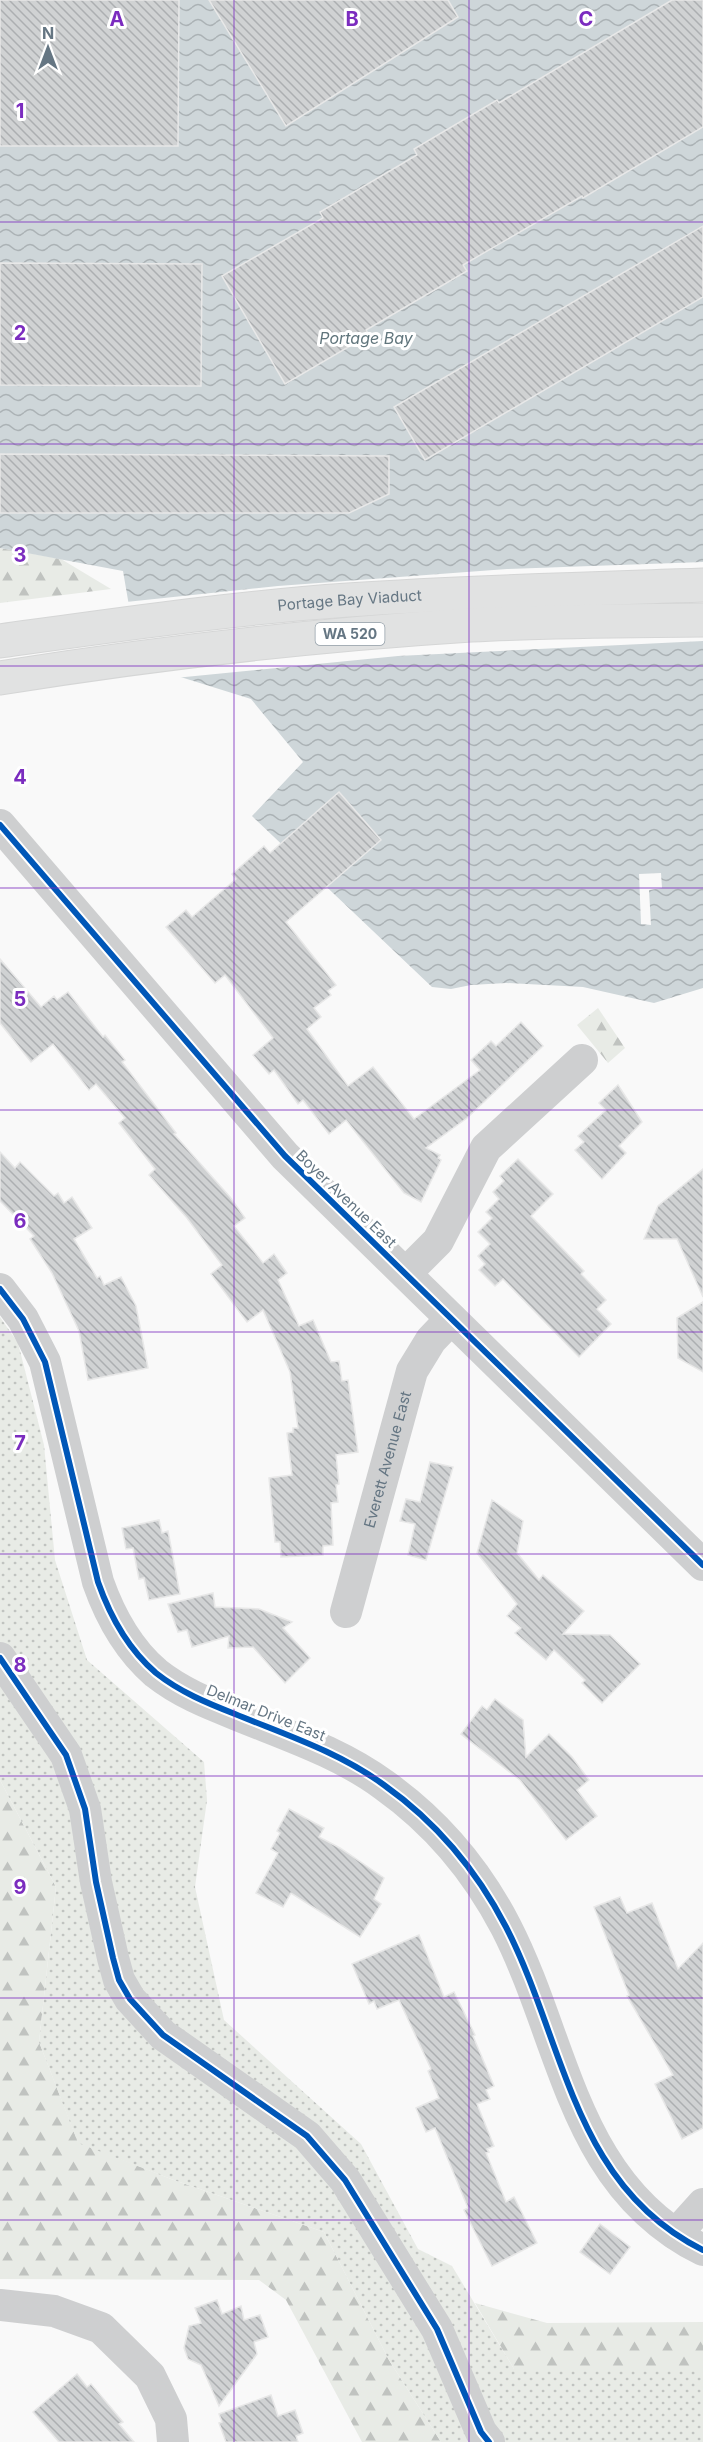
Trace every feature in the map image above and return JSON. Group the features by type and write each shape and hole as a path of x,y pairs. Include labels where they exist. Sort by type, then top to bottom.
{"highway":[{"name":"Portage Bay Viaduct","path":"0,641 171,618 347,600 535,590 703,585"},
{"name":"WA 520","path":"0,678 169,654 346,634 473,625 703,620"}],"street":[{"name":"Boyer Avenue East","path":"0,825 264,1133 703,1565"},
{"path":"406,1273 438,1241 486,1148 582,1060"},
{"name":"Delmar Drive East","path":"0,1289 22,1320 45,1362 98,1582 123,1635 155,1671 190,1696 316,1746 351,1763 396,1793 442,1836 479,1881 507,1929 523,1963 580,2114 605,2162 629,2193 676,2234 703,2250"},
{"name":"Everett Avenue East","path":"346,1612 412,1371 431,1340 451,1318"},
{"path":"0,1658 66,1755 85,1809 96,1882 113,1958 119,1980 130,1999 163,2035 307,2136 345,2180 437,2329 481,2432 489,2442"},
{"path":"676,2234 703,2204"},
{"path":"0,2305 54,2311 101,2328 150,2376 171,2419 173,2442"}],"green space":[{"path":"0,548 61,559 111,589 0,603"},
{"path":"598,1008 625,1048 608,1063 577,1025"},
{"path":"0,1317 18,1343 44,1445 55,1560 87,1660 204,1762 207,1800 195,1887 224,2020 361,2144 418,2249 452,2266 514,2369 703,2369 703,2442 441,2442 389,2360 324,2232 171,2179 78,2143 39,2042 56,1887 0,1780"},
{"path":"0,1780 56,1887 39,2042 78,2142 171,2179 324,2232 389,2360 441,2442 362,2442 286,2300 259,2280 0,2279"},
{"path":"475,2303 547,2323 703,2322 703,2369 514,2369"}],"water":[{"name":"Portage Bay","path":"0,0 703,0 703,988 654,1003 583,987 506,983 471,985 451,989 432,987 252,816 303,762 251,699 139,664 123,571 0,548"}],"pier":[{"path":"703,562 703,641 398,656 175,678 136,664 126,602 278,586 507,569"},
{"path":"661,873 662,888 649,890 651,925 641,924 639,874"}],"building":[{"path":"0,0 179,0 178,146 0,146"},
{"path":"209,0 448,0 458,17 286,126"},
{"path":"672,0 703,0 703,127 463,265 467,271 366,330 369,335 285,384 222,276 323,218 320,212 417,155 414,149 497,100 499,103"},
{"path":"703,226 703,297 425,460 394,407"},
{"path":"0,263 202,264 201,386 0,385"},
{"path":"0,454 389,456 389,494 349,513 0,513"},
{"path":"339,792 381,840 286,922 336,985 328,991 331,995 314,1008 321,1017 307,1029 348,1086 373,1067 414,1119 480,1070 471,1060 491,1041 496,1046 521,1022 543,1046 467,1118 426,1148 440,1155 438,1158 441,1160 421,1202 404,1193 346,1120 329,1134 303,1100 298,1104 274,1070 269,1074 253,1055 273,1038 225,975 215,983 166,927 186,910 192,917 236,879 232,874 264,846 270,853"},
{"path":"0,959 41,1007 54,996 57,1000 68,992 103,1037 105,1035 125,1060 122,1062 176,1133 174,1134 230,1197 245,1218 234,1226 263,1263 274,1254 287,1273 278,1280 299,1326 313,1320 331,1362 339,1361 342,1381 348,1380 358,1452 336,1455 339,1484 336,1485 338,1502 331,1503 333,1545 323,1546 323,1555 281,1557 280,1542 275,1542 269,1478 292,1475 287,1433 293,1432 293,1428 298,1428 290,1372 263,1310 247,1322 211,1274 222,1265 187,1218 149,1175 155,1169 119,1123 125,1118 96,1084 89,1090 53,1044 31,1062 0,1023"},
{"path":"618,1085 642,1122 619,1146 626,1153 602,1179 575,1150 584,1142 578,1136 606,1110 599,1103"},
{"path":"0,1152 15,1168 20,1162 54,1196 58,1193 64,1203 72,1197 92,1228 74,1239 97,1278 100,1276 104,1285 121,1277 136,1306 148,1368 88,1380 79,1331 52,1273 30,1239 34,1236 0,1201"},
{"path":"518,1159 553,1194 531,1216 584,1271 581,1274 606,1300 597,1309 611,1324 579,1357 503,1279 495,1286 479,1270 485,1264 478,1256 490,1244 478,1232 492,1218 486,1212 499,1199 493,1192 504,1181 500,1176"},
{"path":"703,1169 703,1297 677,1239 644,1239 658,1206"},
{"path":"703,1302 703,1372 678,1358 677,1318"},
{"path":"430,1462 453,1467 426,1560 408,1555 415,1524 400,1521 406,1499 420,1502"},
{"path":"492,1500 523,1521 517,1553 539,1580 543,1575 584,1611 563,1634 610,1635 640,1664 602,1703 582,1683 585,1680 554,1650 546,1660 515,1633 521,1628 507,1616 517,1604 477,1553"},
{"path":"159,1520 162,1533 168,1531 180,1594 149,1600 144,1578 139,1579 133,1548 126,1549 122,1528"},
{"path":"213,1593 215,1607 259,1609 292,1622 283,1628 310,1658 285,1683 253,1647 228,1648 229,1636 192,1647 187,1630 178,1632 168,1604"},
{"path":"495,1699 523,1720 526,1757 549,1734 572,1757 589,1780 577,1790 597,1816 566,1840 520,1780 461,1734 482,1706 487,1710"},
{"path":"289,1809 324,1828 319,1837 340,1848 384,1878 374,1899 381,1904 360,1937 291,1893 283,1907 256,1893 278,1853 271,1849 280,1833 277,1831"},
{"path":"620,1897 627,1913 652,1903 678,1969 703,1943 703,2128 682,2139 655,2084 673,2075 627,1996 629,1995 594,1907"},
{"path":"419,1935 444,1997 454,1992 475,2035 473,2036 494,2086 486,2090 490,2099 477,2104 494,2146 487,2149 489,2152 486,2153 506,2202 514,2197 537,2243 492,2266 464,2210 468,2208 435,2128 426,2132 416,2108 439,2098 428,2071 431,2069 399,2000 377,2009 374,2001 369,2004 352,1964"},
{"path":"600,2224 630,2247 610,2274 580,2252"},
{"path":"217,2300 222,2314 241,2306 244,2320 260,2315 268,2337 254,2342 257,2354 219,2406 201,2365 188,2359 184,2348 189,2326 201,2323 195,2308"},
{"path":"77,2374 87,2387 91,2384 123,2422 119,2424 134,2442 59,2442 33,2412"},
{"path":"271,2395 278,2416 295,2410 303,2433 296,2436 298,2442 226,2442 219,2423 222,2422 219,2414"}],"cycle path":[{"path":"0,825 285,1156 703,1565"},
{"path":"0,1289 23,1319 45,1362 98,1582 114,1619 129,1643 146,1664 175,1686 204,1701 312,1745 349,1763 403,1799 438,1831 482,1886 506,1927 526,1971 578,2108 599,2150 626,2189 660,2222 703,2250"},
{"path":"0,1658 66,1755 85,1809 96,1882 113,1958 119,1980 130,1999 163,2035 307,2136 345,2180 437,2329 481,2432 489,2442"}]}
